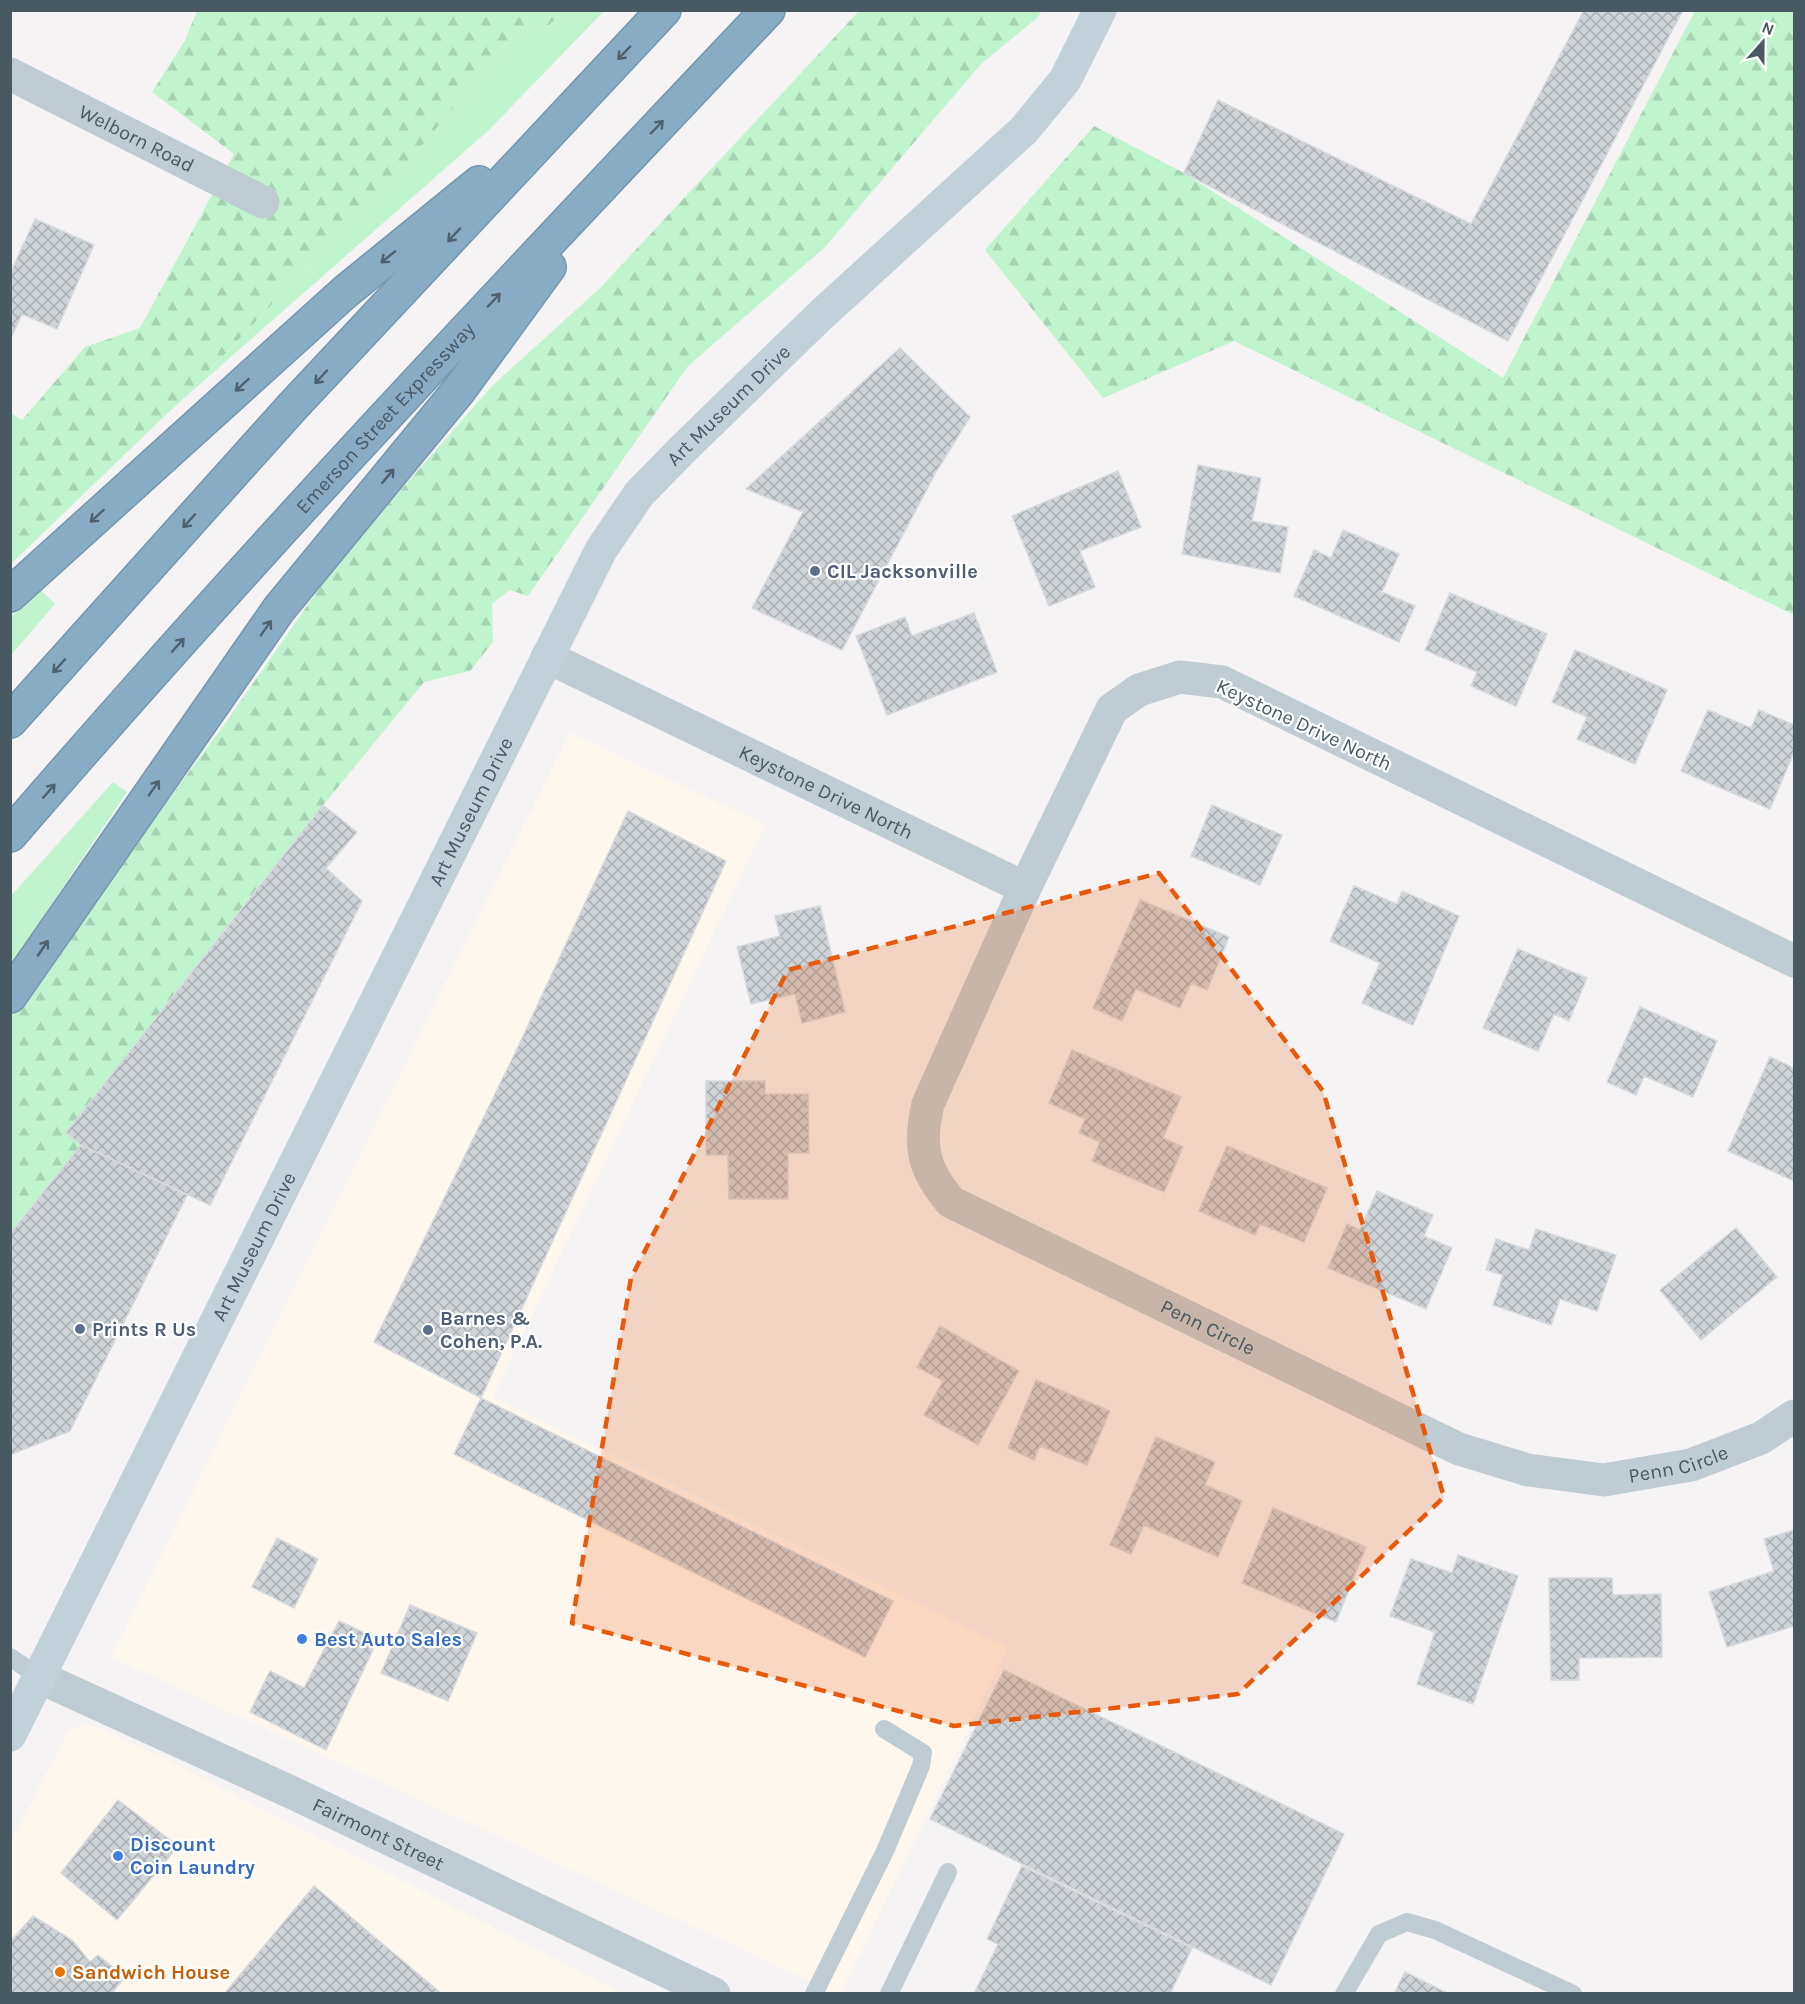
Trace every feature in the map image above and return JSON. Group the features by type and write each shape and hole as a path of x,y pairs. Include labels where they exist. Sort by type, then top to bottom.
{"highway":[{"path":"10,721 294,406 664,10"},
{"name":"Emerson Street Expressway","path":"10,835 351,452 768,10"},
{"path":"10,595 345,292 580,100"},
{"path":"10,996 279,609 460,389 634,152"}],"street":[{"name":"Art Museum Drive","path":"10,1735 601,550 639,494 822,314 1024,130 1065,80 1100,10"},
{"name":"Welborn Road","path":"10,74 263,202"},
{"name":"Keystone Drive North","path":"547,657 1025,888 1112,709 1139,690 1180,677 1222,682 1794,960"},
{"name":"Penn Circle","path":"1025,888 928,1104 921,1132 924,1157 936,1184 951,1203 1459,1449 1528,1470 1604,1480 1691,1465 1761,1438 1794,1416"},
{"name":"Fairmont Street","path":"39,1677 295,1794 714,1994"}],"lane":[{"path":"10,1657 39,1677"},
{"path":"814,1994 885,1851 921,1766 923,1753 885,1729"},
{"path":"889,1994 948,1872"},
{"path":"1344,1994 1379,1934 1407,1922 1435,1930 1573,1994"}],"highlighted area":[{"path":"1159,873 1323,1091 1444,1497 1238,1694 954,1726 572,1623 631,1278 788,970"}],"shaded area":[{"path":"570,732 765,825 493,1397 1008,1648 841,1993 836,1993 111,1657"},
{"path":"82,1724 100,1728 158,1755 622,1993 11,1993 10,1844 64,1739 70,1730"}],"green space":[{"path":"197,11 565,11 549,25 520,28 409,161 174,407 11,564 11,413 22,420 85,347 140,328 234,154 152,92 184,42"},
{"path":"565,11 604,11 490,129 174,407 409,161 520,28 549,25"},
{"path":"859,11 1042,11 1037,18 981,64 824,248 688,366 528,596 510,590 492,604 493,642 470,671 424,682 293,842 66,1133 81,1145 11,1234 11,1018 48,961 224,725 337,563 492,386 600,288"},
{"path":"1695,11 1794,11 1794,615 1234,341 1103,398 985,250 1094,126 1184,173 1503,378"},
{"path":"41,590 55,604 11,655 11,617"},
{"path":"113,782 127,792 11,964 11,896"}],"building":[{"path":"1584,10 1683,10 1508,341 1184,173 1218,100 1471,224"},
{"path":"35,219 94,245 57,329 22,314 10,340 10,274"},
{"path":"900,348 970,417 936,472 842,650 752,608 803,512 746,489"},
{"path":"1198,465 1261,478 1252,521 1288,527 1280,573 1182,554"},
{"path":"1118,471 1141,527 1080,551 1095,587 1049,606 1012,516"},
{"path":"1343,530 1399,554 1382,592 1415,606 1399,642 1294,596 1314,550 1331,558"},
{"path":"1450,593 1547,634 1516,706 1471,686 1477,672 1425,650"},
{"path":"974,613 997,672 887,715 856,636 905,617 912,636"},
{"path":"1575,650 1667,690 1635,764 1577,739 1587,717 1552,702"},
{"path":"1708,710 1751,728 1759,710 1794,725 1794,752 1770,809 1681,771"},
{"path":"323,805 357,832 326,868 362,901 210,1205 81,1145 66,1133"},
{"path":"1212,805 1282,835 1260,885 1191,856"},
{"path":"628,811 726,861 481,1398 374,1342 517,1049"},
{"path":"1354,886 1397,904 1402,891 1459,916 1413,1025 1362,1003 1380,963 1330,941"},
{"path":"1140,900 1229,937 1207,990 1191,983 1180,1008 1136,989 1122,1021 1093,1008"},
{"path":"820,906 845,1012 802,1023 795,994 751,1004 737,947 780,936 775,916"},
{"path":"1518,949 1587,978 1569,1021 1554,1014 1538,1051 1483,1028"},
{"path":"1640,1007 1717,1041 1693,1097 1644,1076 1636,1095 1607,1082"},
{"path":"1072,1050 1181,1097 1163,1138 1183,1147 1164,1192 1092,1161 1100,1142 1079,1133 1085,1119 1049,1103"},
{"path":"1770,1057 1794,1068 1794,1181 1728,1151"},
{"path":"706,1081 765,1081 765,1094 808,1094 809,1153 788,1153 788,1199 729,1199 728,1155 706,1155"},
{"path":"81,1145 187,1195 70,1431 10,1455 10,1234"},
{"path":"1227,1146 1327,1188 1304,1242 1260,1224 1255,1235 1199,1211"},
{"path":"1377,1191 1433,1215 1424,1236 1452,1248 1426,1309 1328,1268 1347,1224 1360,1230"},
{"path":"1736,1228 1777,1277 1701,1340 1660,1290"},
{"path":"1536,1229 1616,1255 1597,1311 1560,1299 1551,1325 1493,1305 1503,1275 1486,1270 1496,1239 1529,1250"},
{"path":"940,1326 1019,1371 978,1445 924,1415 943,1381 917,1367"},
{"path":"1036,1380 1110,1411 1087,1465 1040,1446 1034,1460 1008,1448"},
{"path":"481,1398 893,1601 865,1657 454,1454"},
{"path":"1156,1437 1215,1462 1205,1485 1242,1501 1218,1557 1144,1525 1131,1554 1110,1545"},
{"path":"1273,1508 1366,1547 1336,1622 1242,1583"},
{"path":"1794,1530 1794,1626 1727,1647 1709,1592 1774,1571 1764,1539"},
{"path":"277,1538 318,1559 294,1608 252,1587"},
{"path":"1458,1555 1518,1576 1473,1704 1417,1684 1435,1632 1390,1616 1411,1559 1452,1573"},
{"path":"1549,1578 1612,1578 1613,1595 1661,1594 1662,1657 1579,1658 1579,1680 1551,1680"},
{"path":"410,1605 477,1633 448,1701 381,1673"},
{"path":"339,1621 378,1639 326,1750 250,1712 270,1671 304,1688"},
{"path":"1004,1670 1344,1834 1271,1985 930,1819"},
{"path":"118,1800 178,1846 117,1920 61,1873"},
{"path":"1022,1866 1192,1948 1170,1994 974,1994 998,1944 987,1939"},
{"path":"314,1886 442,1994 224,1994"},
{"path":"33,1916 72,1940 90,1962 98,1955 125,1977 111,1994 10,1994 10,1942"},
{"path":"1405,1972 1449,1994 1394,1994"}],"place":[{"name":"CIL Jacksonville","path":"815,571"},
{"name":"Prints R Us","path":"80,1329"},
{"name":"Barnes & Cohen, P.A.","path":"428,1330"},
{"name":"Best Auto Sales","path":"302,1639"},
{"name":"Discount Coin Laundry","path":"118,1856"},
{"name":"Sandwich House","path":"60,1972"}]}
